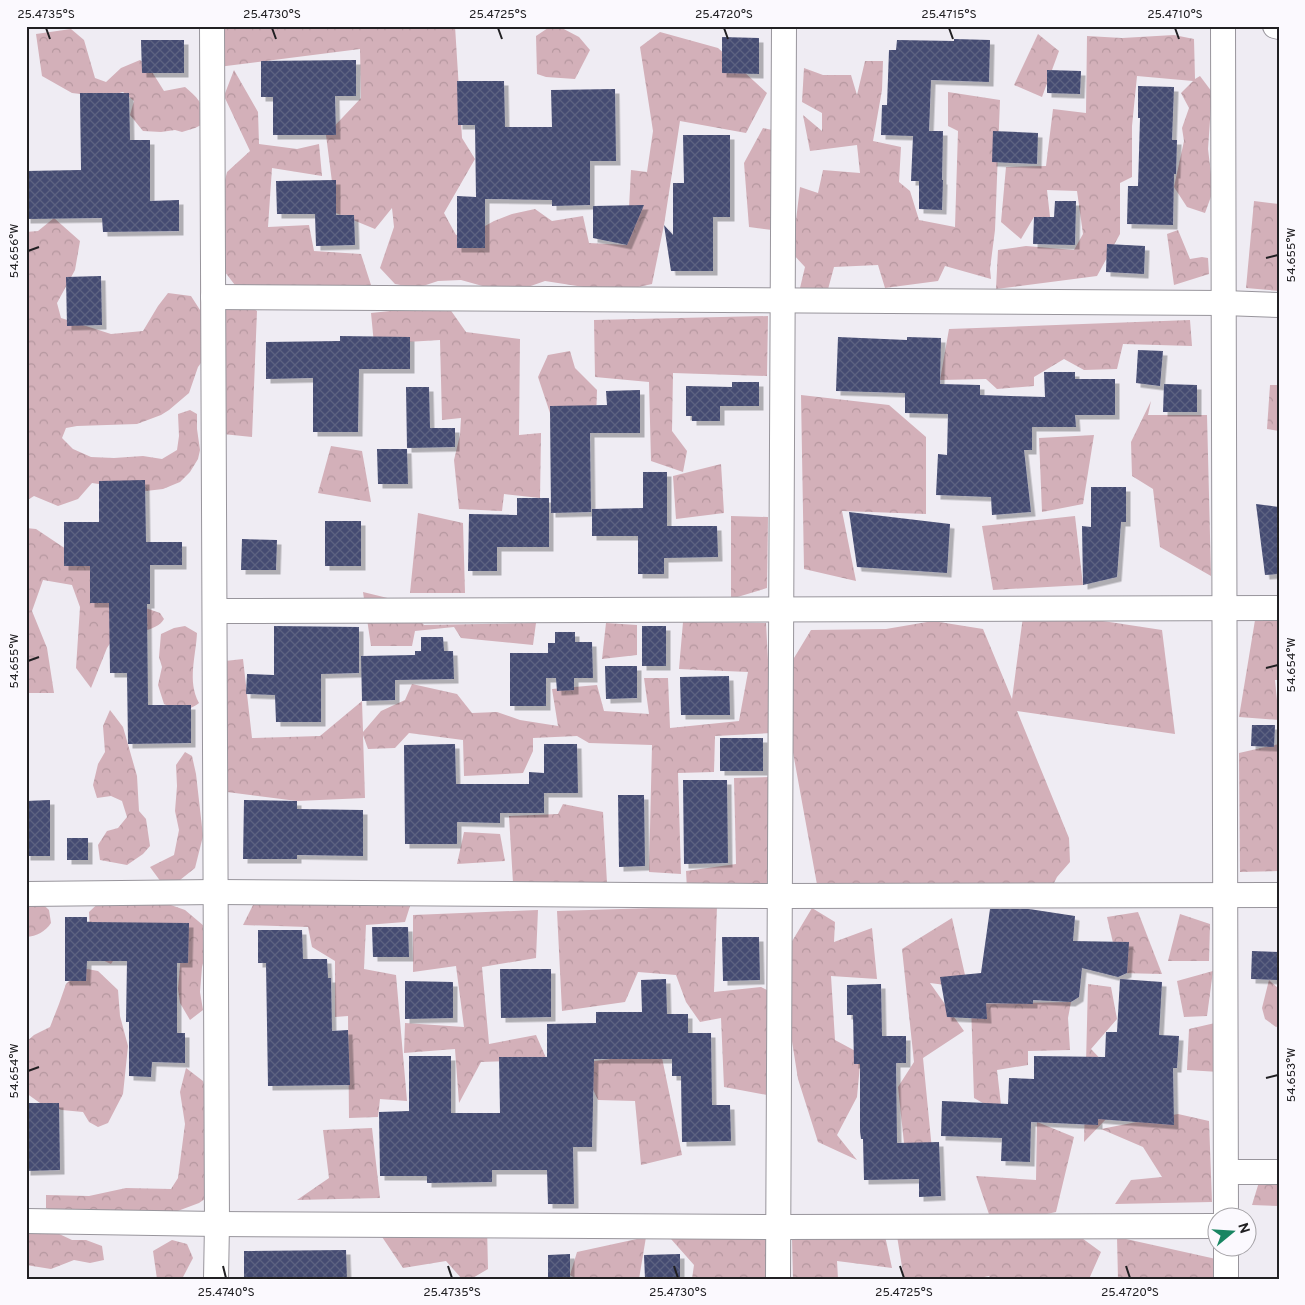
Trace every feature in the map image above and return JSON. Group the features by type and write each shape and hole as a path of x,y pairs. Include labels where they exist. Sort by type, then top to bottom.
{"street":[{"path":"212,26 216,1279"},
{"path":"778,1279 784,26"},
{"path":"1223,26 1226,1208"},
{"path":"213,297 1224,303 1279,305"},
{"path":"215,611 1279,608"},
{"path":"26,894 216,892 779,896 1279,895"},
{"path":"1226,1172 1279,1172"},
{"path":"26,1221 778,1227 1208,1226"},
{"path":"1226,1258 1226,1279"}],"green space":[{"path":"215,26 455,26 462,138 475,159 444,213 456,235 476,231 512,214 535,209 552,221 583,216 589,243 627,245 631,170 647,172 653,131 640,47 660,32 718,48 767,93 746,133 680,121 664,225 652,284 616,292 545,281 525,288 504,292 461,280 438,281 417,288 395,284 380,268 394,227 392,208 375,229 336,213 326,135 361,98 360,49 202,69"},
{"path":"551,26 558,26 579,37 590,50 575,79 546,77 537,74 536,36"},
{"path":"71,29 84,40 95,78 106,82 121,68 140,60 149,67 164,91 185,87 198,99 202,107 201,125 182,132 175,130 161,132 143,131 130,115 134,101 123,92 106,97 72,93 42,76 36,34"},
{"path":"1038,34 1059,51 1042,97 1014,85"},
{"path":"1174,35 1194,39 1195,79 1200,76 1212,92 1208,149 1213,191 1205,213 1187,207 1174,187 1184,141 1182,128 1189,108 1181,93 1193,81 1137,76 1132,126 1132,177 1120,183 1120,234 1097,276 996,289 998,250 1026,246 1074,250 1083,234 1077,191 1047,190 1050,217 1034,217 1021,239 1001,222 1006,167 1046,166 1053,109 1086,113 1087,36 1122,38"},
{"path":"865,61 883,61 882,90 873,141 901,147 899,182 910,191 919,220 955,227 958,131 948,126 948,92 1000,100 995,230 990,269 991,279 945,266 938,281 885,288 878,265 834,267 827,293 800,288 805,267 792,253 800,187 818,193 823,170 860,173 857,145 810,151 803,115 822,131 822,113 802,102 804,68 823,75 851,75 857,95"},
{"path":"234,70 258,112 259,144 297,149 319,144 322,176 272,168 268,227 309,225 314,251 361,254 371,285 329,297 238,289 218,263 218,209 227,172 250,151 224,96"},
{"path":"763,128 795,135 772,230 749,227 744,163"},
{"path":"1254,201 1279,204 1279,291 1246,288"},
{"path":"54,218 80,241 75,270 57,303 61,318 111,334 143,331 168,293 191,296 200,310 200,275 257,311 252,437 203,432 201,363 189,393 161,415 137,424 66,428 62,438 73,449 91,457 143,456 162,459 177,450 179,436 178,414 190,410 197,414 200,450 198,459 190,472 180,482 163,489 146,491 92,483 78,499 58,506 34,496 26,501 26,232 38,231"},
{"path":"1178,230 1190,259 1208,258 1209,274 1174,285 1167,234"},
{"path":"447,305 466,332 520,339 519,435 541,433 540,498 504,494 502,511 459,509 454,460 460,435 461,418 442,420 440,340 374,344 371,313"},
{"path":"768,316 767,376 673,373 672,431 687,451 683,472 651,461 649,382 595,377 594,320"},
{"path":"1190,320 1192,346 1123,344 1117,369 1084,370 1064,359 1034,377 1034,386 997,389 986,379 940,380 949,329"},
{"path":"570,351 575,368 597,390 596,419 566,422 550,413 538,377 548,355"},
{"path":"1270,385 1279,385 1279,431 1267,429"},
{"path":"801,395 889,405 926,437 926,514 842,511 856,581 804,569"},
{"path":"1151,401 1148,415 1207,415 1211,576 1160,547 1153,489 1132,476 1131,442"},
{"path":"1094,435 1083,504 1042,512 1039,438"},
{"path":"331,446 362,451 371,502 318,493"},
{"path":"721,464 724,513 676,519 673,476"},
{"path":"418,513 463,523 465,593 410,593"},
{"path":"731,516 768,517 767,588 731,599"},
{"path":"1075,516 1083,585 993,590 982,526"},
{"path":"26,528 36,529 75,555 91,559 134,604 160,613 164,619 149,630 115,636 107,648 91,688 76,668 80,607 72,585 43,580 32,611 47,648 54,693 26,693"},
{"path":"363,592 404,602 424,625 536,623 533,645 461,638 454,627 415,631 412,646 371,646"},
{"path":"1257,608 1279,616 1279,680 1275,680 1279,720 1239,717"},
{"path":"1024,609 1162,630 1175,734 1017,711 1069,838 1070,862 1057,877 1052,887 818,890 780,681 811,630 886,629 933,621 983,629 1012,699"},
{"path":"683,622 766,623 772,733 715,736 714,772 678,773 681,874 649,872 652,745 589,743 577,736 533,738 533,751 523,773 464,776 463,740 409,733 395,748 368,749 363,735 365,798 297,801 227,792 207,663 243,659 252,738 320,736 362,701 363,732 381,711 405,700 412,684 457,694 472,713 497,712 520,720 558,726 552,689 597,685 604,711 649,714 644,678 668,678 670,728 739,721 748,672 679,669"},
{"path":"606,623 637,625 637,655 602,659"},
{"path":"185,626 197,633 193,686 199,703 182,710 164,704 158,685 162,667 159,657 161,634 174,628"},
{"path":"110,710 123,727 137,776 139,811 146,819 150,846 143,854 127,865 100,860 98,845 107,831 118,828 127,817 122,801 111,796 97,798 93,785 98,764 105,752 103,726"},
{"path":"1279,744 1279,871 1240,872 1239,753"},
{"path":"185,752 192,756 196,774 203,836 195,868 180,880 161,882 150,867 174,855 179,830 175,811 176,765"},
{"path":"770,777 767,887 687,890 686,871 736,864 734,778"},
{"path":"563,804 603,812 607,883 513,883 509,816 558,814"},
{"path":"464,832 500,834 505,861 457,864"},
{"path":"26,891 32,894 49,910 51,923 40,933 26,937"},
{"path":"107,895 168,904 185,910 204,926 209,941 202,967 200,992 203,1010 190,1020 180,1003 178,989 181,953 118,953 111,964 96,957 90,931 89,912"},
{"path":"256,899 410,906 405,922 366,925 364,969 396,975 407,1101 380,1099 378,1117 349,1118 348,1016 335,1017 335,961 312,947 308,927 243,925"},
{"path":"717,906 714,992 761,987 767,990 767,1095 724,1087 721,1018 700,1022 686,1002 676,975 638,972 625,1002 562,1011 557,911"},
{"path":"812,908 835,922 834,942 872,928 877,979 831,976 835,1040 861,1054 857,1097 837,1135 857,1160 818,1142 798,1079 787,1010 791,943"},
{"path":"538,910 536,958 482,967 489,1044 536,1035 547,1060 481,1062 459,1103 455,1049 404,1053 405,1023 464,1027 456,966 413,972 413,915"},
{"path":"1138,912 1162,974 1120,973 1107,917"},
{"path":"1180,914 1210,924 1209,961 1168,961"},
{"path":"952,918 968,988 930,983 964,1031 923,1058 932,1150 904,1143 898,1087 914,1062 902,949"},
{"path":"82,968 98,971 118,990 120,1016 128,1046 123,1094 108,1123 98,1127 89,1122 83,1112 62,1110 40,1103 26,1093 26,1042 34,1035 50,1027 66,984"},
{"path":"1213,971 1207,1016 1184,1017 1177,981"},
{"path":"1269,980 1279,989 1279,1026 1276,1027 1265,1019 1262,1008"},
{"path":"1088,984 1111,987 1117,1019 1091,1049 1108,1067 1108,1117 1084,1142"},
{"path":"1071,1002 1068,1018 1070,1050 1028,1051 1028,1065 997,1070 1002,1114 974,1098 971,1004"},
{"path":"1215,1023 1219,1072 1187,1070 1189,1029"},
{"path":"661,1053 682,1155 641,1165 635,1101 598,1100 589,1081 553,1066"},
{"path":"186,1068 203,1081 213,1111 212,1194 199,1203 175,1212 63,1217 46,1208 46,1195 89,1196 126,1188 171,1189 178,1178 185,1124 180,1092"},
{"path":"1178,1114 1209,1121 1212,1202 1115,1204 1131,1180 1162,1177 1143,1147 1101,1129"},
{"path":"1037,1122 1074,1137 1056,1212 993,1226 976,1176 1036,1180"},
{"path":"372,1128 380,1198 297,1200 329,1178 323,1130"},
{"path":"1259,1182 1279,1183 1279,1206 1252,1205"},
{"path":"374,1225 487,1226 488,1269 471,1279 462,1279 446,1261 403,1268"},
{"path":"26,1229 55,1232 72,1240 86,1240 102,1246 104,1260 90,1263 74,1260 51,1269 26,1265"},
{"path":"1075,1233 1101,1252 1089,1279 991,1279 989,1276 975,1279 904,1279 897,1236"},
{"path":"885,1236 892,1268 837,1261 838,1279 793,1279 792,1239"},
{"path":"646,1237 639,1279 577,1279 570,1275 577,1252"},
{"path":"1117,1237 1216,1259 1215,1279 1118,1279"},
{"path":"671,1239 778,1239 769,1279 692,1279 694,1265"},
{"path":"172,1240 187,1244 193,1258 182,1279 157,1279 153,1251"}],"building":[{"path":"722,37 759,38 759,74 722,73"},
{"path":"954,39 990,40 989,82 931,80 929,131 943,131 942,210 919,209 919,181 911,181 913,136 881,135 882,105 887,105 889,50 896,50 897,40 954,41"},
{"path":"141,40 184,40 184,73 142,73"},
{"path":"356,60 356,96 335,96 336,135 273,135 273,97 261,97 261,61"},
{"path":"1047,70 1081,71 1080,94 1047,93"},
{"path":"457,81 504,81 505,127 552,127 551,90 615,89 616,161 590,161 590,205 552,206 552,200 485,199 485,248 457,248 457,196 476,197 475,125 458,125"},
{"path":"1138,86 1174,87 1172,140 1177,140 1173,225 1127,224 1128,186 1138,186 1140,118 1138,118"},
{"path":"80,93 129,93 130,140 150,140 150,201 179,200 179,231 103,232 102,218 26,219 26,171 81,170"},
{"path":"993,131 1038,133 1037,164 992,162"},
{"path":"683,135 730,135 730,217 713,217 713,271 671,271 664,225 673,235 673,183 684,183"},
{"path":"336,180 336,215 354,215 355,245 316,246 315,214 277,214 276,181"},
{"path":"1055,201 1076,201 1075,245 1033,244 1034,217 1054,217"},
{"path":"644,205 627,245 593,238 593,206"},
{"path":"1107,244 1145,246 1144,274 1106,272"},
{"path":"101,276 102,325 67,326 66,277"},
{"path":"340,336 410,337 410,369 359,369 358,432 313,432 313,378 266,379 266,342 340,341"},
{"path":"838,337 907,340 907,337 941,338 940,384 980,385 980,395 1045,397 1044,372 1075,372 1075,379 1115,379 1115,415 1075,415 1076,427 1032,427 1032,450 1024,450 1031,512 992,515 991,497 936,495 938,454 947,455 948,414 905,413 905,393 836,391"},
{"path":"1138,350 1163,351 1160,386 1136,383"},
{"path":"732,382 759,382 759,406 720,406 720,421 692,421 692,416 686,416 686,386 732,387"},
{"path":"1164,384 1197,385 1197,412 1163,412"},
{"path":"406,387 429,387 430,428 455,428 455,447 407,448"},
{"path":"640,390 640,433 590,433 591,512 551,513 550,406 607,405 606,391"},
{"path":"377,449 407,449 408,484 378,484"},
{"path":"643,472 667,472 667,526 717,526 718,557 664,558 664,574 638,574 638,536 592,536 592,509 643,508"},
{"path":"145,480 146,542 182,542 182,565 150,565 150,604 147,604 148,705 191,705 191,743 128,744 127,673 110,673 109,603 90,603 90,566 64,566 64,522 99,522 99,481"},
{"path":"1091,487 1126,487 1126,522 1121,522 1117,577 1083,585 1082,526 1091,527"},
{"path":"517,498 549,498 549,547 497,547 497,571 468,571 469,514 517,515"},
{"path":"1256,504 1279,507 1279,574 1265,575"},
{"path":"849,512 950,524 947,573 857,567"},
{"path":"325,521 361,521 361,566 325,566"},
{"path":"242,539 277,540 276,570 241,570"},
{"path":"274,626 359,627 359,673 321,674 321,722 276,722 275,695 246,694 247,674 274,675"},
{"path":"642,626 666,626 666,666 642,666"},
{"path":"555,632 575,632 575,642 592,642 593,678 574,678 574,690 557,691 556,678 546,678 546,706 510,706 510,653 548,653 548,643 555,643"},
{"path":"421,637 443,637 444,651 453,651 454,679 395,680 395,700 362,701 361,656 415,655 415,651 421,651"},
{"path":"605,666 637,666 637,698 606,699"},
{"path":"729,676 730,715 681,715 680,677"},
{"path":"1252,725 1275,725 1274,747 1251,746"},
{"path":"720,738 763,738 763,771 720,771"},
{"path":"455,744 456,784 529,784 529,772 544,773 544,744 577,744 578,793 544,793 544,813 500,813 500,823 457,822 457,844 405,844 404,745"},
{"path":"683,780 727,780 728,863 684,864"},
{"path":"618,795 644,795 645,866 619,867"},
{"path":"50,800 50,856 26,856 26,801"},
{"path":"244,800 297,801 297,809 363,810 363,856 297,855 297,859 243,859"},
{"path":"67,838 88,838 88,860 67,860"},
{"path":"990,909 1029,909 1075,916 1073,941 1129,942 1127,973 1118,977 1082,968 1079,997 1071,1002 1033,1000 1033,1004 986,1003 987,1019 947,1017 940,977 981,973"},
{"path":"65,917 87,917 87,922 189,923 188,963 177,963 177,1033 185,1033 185,1063 152,1062 151,1077 129,1076 129,1022 126,1022 127,961 87,961 86,981 65,981"},
{"path":"372,927 408,927 409,957 373,957"},
{"path":"258,930 302,930 303,959 327,959 328,978 331,978 332,1031 348,1030 350,1085 268,1086 266,963 258,963"},
{"path":"722,937 759,937 760,980 723,981"},
{"path":"1252,951 1279,952 1279,980 1251,979"},
{"path":"500,969 551,969 551,1017 501,1018"},
{"path":"666,979 667,1014 688,1014 688,1033 711,1033 712,1105 730,1105 731,1141 682,1142 681,1076 672,1076 672,1059 594,1059 592,1147 573,1147 574,1204 548,1204 547,1170 492,1170 492,1182 427,1183 427,1176 380,1176 379,1112 409,1111 409,1056 451,1056 451,1113 500,1113 499,1057 547,1057 547,1024 596,1023 596,1012 642,1012 641,980"},
{"path":"1120,979 1162,982 1159,1035 1179,1036 1177,1068 1173,1068 1174,1125 1098,1119 1098,1125 1031,1122 1030,1162 1001,1161 1002,1138 941,1136 942,1101 1008,1104 1009,1078 1034,1079 1034,1056 1105,1057 1106,1032 1117,1032"},
{"path":"405,981 453,982 453,1018 405,1019"},
{"path":"881,984 882,1036 906,1036 906,1063 896,1063 897,1143 939,1142 941,1196 919,1197 919,1179 864,1180 863,1139 861,1139 860,1131 860,1064 854,1064 853,1015 847,1015 847,985"},
{"path":"26,1103 59,1103 60,1170 26,1171"},
{"path":"346,1250 347,1279 244,1279 244,1251"},
{"path":"570,1254 570,1279 548,1279 548,1255"},
{"path":"680,1254 680,1279 645,1279 644,1255"}]}
